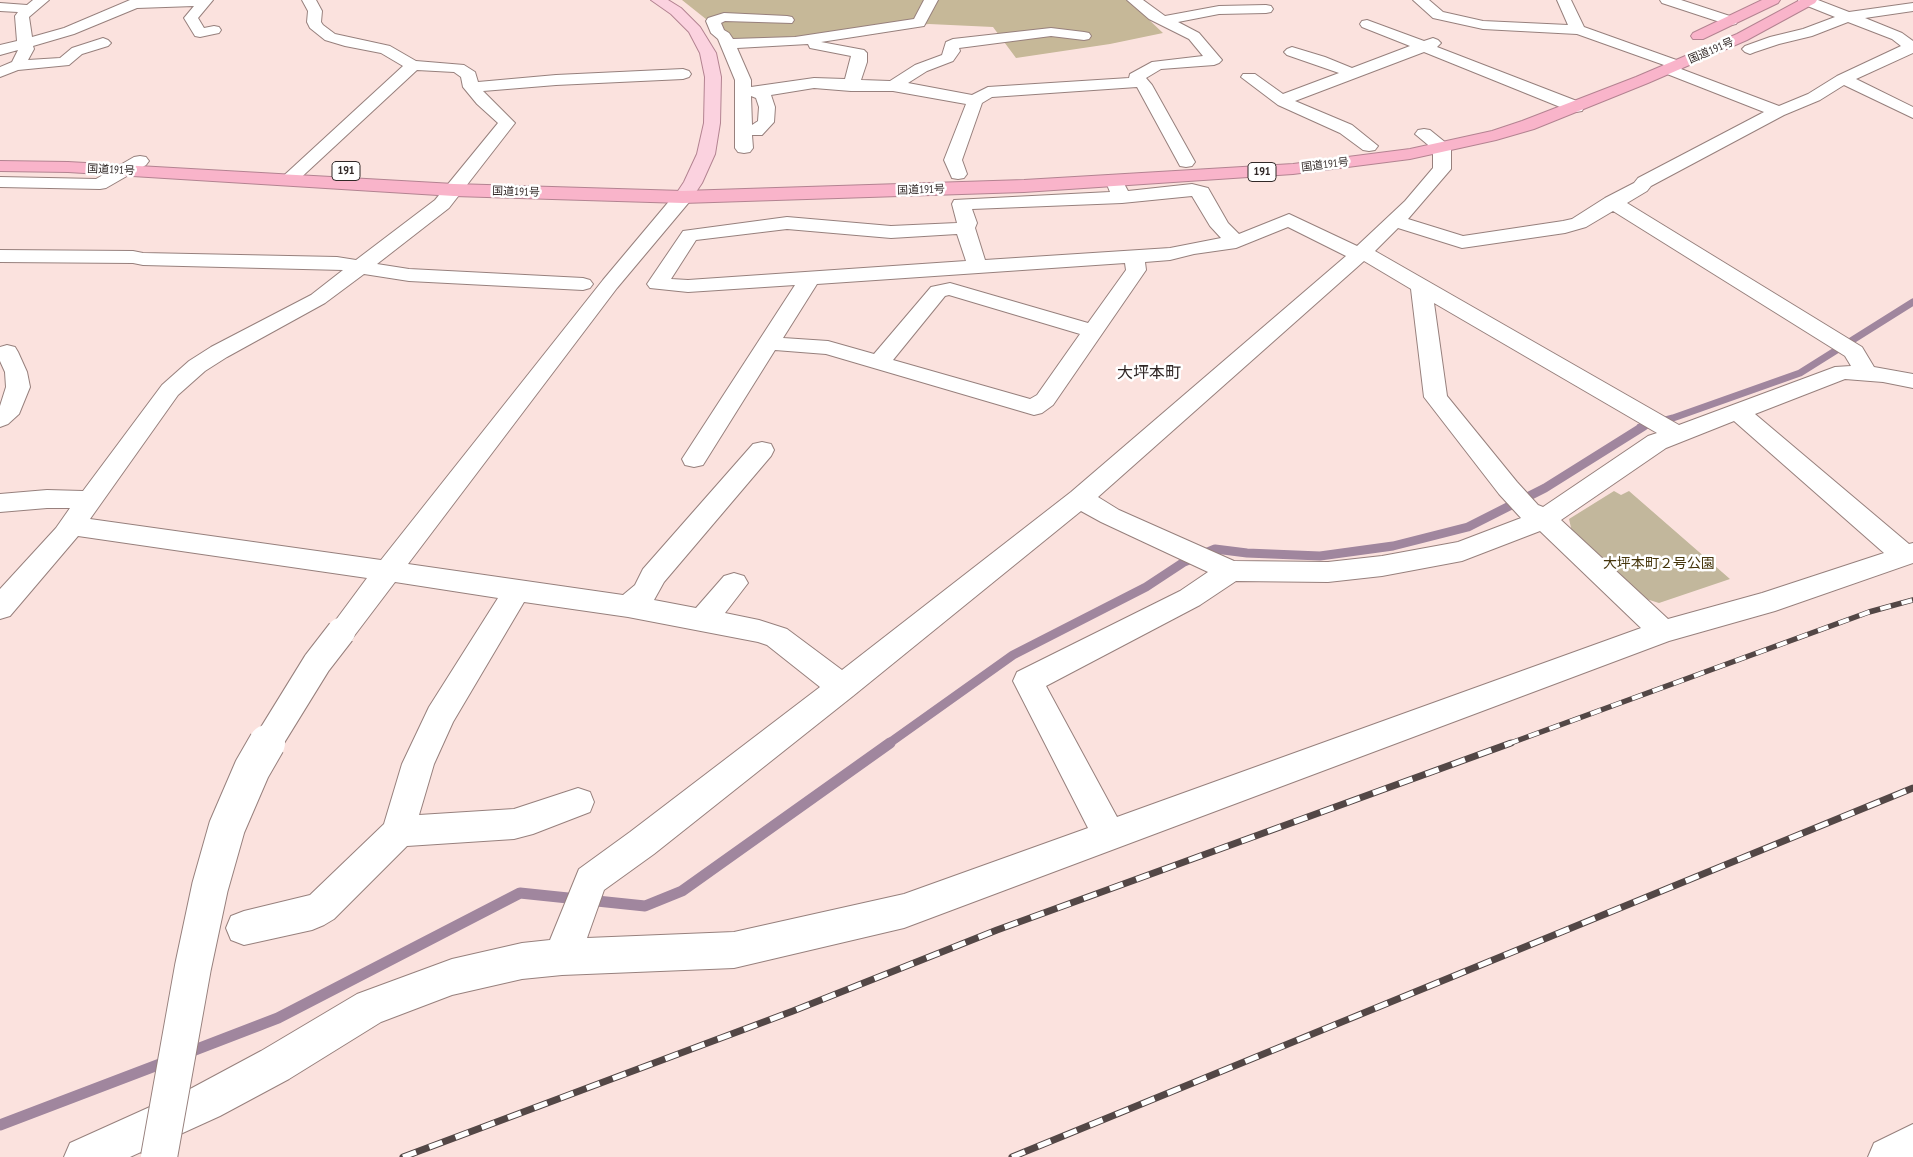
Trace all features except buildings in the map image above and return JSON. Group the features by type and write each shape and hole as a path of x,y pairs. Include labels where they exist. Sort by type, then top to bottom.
{"highway":[{"name":"国道191号","path":"1628,67 1679,46 1773,0"},
{"name":"国道191号","path":"0,154 132,166 460,183 795,195 1119,189 1377,158 1442,138 1496,135 1576,107 1672,67 1746,43 1808,0"},
{"path":"1523,106 1551,98 1603,78"},
{"name":"国道191号","path":"688,190 783,182 1291,155 1369,146 1424,134"},
{"name":"国道191号","path":"0,166 132,166"}],"main road":[{"path":"658,0 687,22 703,42 714,77 712,124 706,154 688,190"}],"street":[{"path":"15,66 18,65 26,49 22,16 42,0"},
{"path":"0,608 65,535 170,390 197,366 318,299 442,204 506,123 483,102 471,87 469,75 458,68 412,65 385,49 345,42 322,32 314,22 314,11 308,0"},
{"path":"727,44 795,41 919,23 931,0"},
{"path":"1420,0 1438,15 1483,25 1579,30 1653,56 1672,67 1778,111"},
{"path":"1564,0 1579,30"},
{"path":"1667,0 1731,21"},
{"path":"1808,0 1850,16 1910,43"},
{"path":"0,50 69,31 137,2 205,1"},
{"path":"205,1 191,18 200,33 214,30"},
{"path":"1137,2 1158,2"},
{"path":"1137,2 1162,21 1194,36 1214,60 1158,65 1136,77 1141,82 1186,162"},
{"path":"0,7 29,9"},
{"path":"1746,43 1764,44 1807,33 1850,16 1913,7"},
{"path":"1162,21 1218,10 1266,9"},
{"path":"756,131 766,122 767,107 764,96 750,92 724,36 718,34 712,21 724,17 787,20"},
{"path":"1366,24 1576,107"},
{"path":"1459,34 1483,25"},
{"path":"893,86 921,68 948,58 952,52 951,45 941,30"},
{"path":"951,45 1051,32 1084,36"},
{"path":"1282,100 1443,40"},
{"path":"795,41 859,53 859,62 851,86"},
{"path":"0,72 15,66 64,62 77,50 103,43"},
{"path":"1395,222 1462,242 1564,227 1579,223 1641,186 1644,182 1778,111 1828,89 1830,86 1910,43"},
{"path":"1292,52 1320,60 1345,70 1351,75"},
{"path":"294,174 412,65"},
{"path":"893,86 901,75 913,66"},
{"path":"1302,73 1310,82 1318,87"},
{"path":"471,87 683,74"},
{"path":"1248,76 1284,102 1346,129 1369,146"},
{"path":"1842,80 1913,113"},
{"path":"958,174 954,160 975,101 988,92 1141,82"},
{"path":"750,92 814,83 851,86 893,86 975,101"},
{"path":"712,109 743,109 753,110 755,113 756,131 753,139 744,147 743,109 750,92"},
{"path":"562,957 591,880 642,843 842,687 1080,498 1361,254 1395,222 1442,169 1442,138 1424,134"},
{"path":"0,182 100,184 132,166"},
{"path":"978,268 965,228 967,223 961,204 1119,189 1192,190 1201,192 1220,226 1236,242"},
{"path":"159,1157 195,958 210,887 227,827 252,769 317,663 610,284 688,190"},
{"path":"1612,202 1829,337 1860,363 1913,381"},
{"path":"965,228 884,232 787,223 690,235 657,284 688,286 1170,254 1192,248 1236,242 1289,220 1421,285 1673,432"},
{"path":"0,256 133,257 143,259 338,263 409,275 583,284"},
{"path":"769,342 828,348 1034,408 1045,400 1136,270 1135,256"},
{"path":"692,459 810,278"},
{"path":"734,363 785,290 785,279"},
{"path":"1421,285 1436,397 1508,488 1663,632"},
{"path":"880,362 938,291 950,289 1093,331"},
{"path":"0,419 11,409 18,387 16,372 7,352"},
{"path":"1080,498 1110,516 1222,567 1328,572 1410,562 1462,551 1536,515 1673,432 1738,412 1843,372 1860,363"},
{"path":"1738,412 1909,554"},
{"path":"628,606 645,592 653,576 762,450"},
{"path":"0,502 47,499 90,500"},
{"path":"70,527 628,606 759,631 776,637 842,687"},
{"path":"84,1157 206,1102 275,1065 370,1007 452,976 522,961 562,957 734,950 904,911 1110,837 1663,632 1765,603 1909,554"},
{"path":"1110,837 1028,680 1190,598 1222,567"},
{"path":"703,620 734,583"},
{"path":"244,928 312,913 322,907 384,848 399,831 418,764 440,716 517,590"},
{"path":"399,831 491,827 514,824 578,802"},
{"path":"1888,1157 1913,1144"}],"green space":[{"name":"大坪本町２号公園","path":"1614,491 1621,495 1629,491 1730,579 1659,603 1643,598 1572,532 1569,519"}],"shaded area":[{"path":"682,0 1128,0 1163,33 1110,44 1016,58 993,27 929,24 790,38 731,39"}],"waterway":[{"path":"1640,427 1673,418 1800,373 1913,302"},
{"path":"888,744 1013,655 1146,587 1184,562 1215,549 1247,553 1320,556 1393,546 1468,527 1545,488 1644,426"},
{"path":"187,1053 278,1018 520,893 645,906 682,891 890,743"},
{"path":"0,1125 168,1061"}],"railway":[{"path":"1508,744 1869,612 1913,600"},
{"path":"403,1157 793,1011 997,930 1511,743"},
{"path":"1012,1157 1913,788"}],"district":[{"name":"大坪本町","path":"1149,373"}]}
